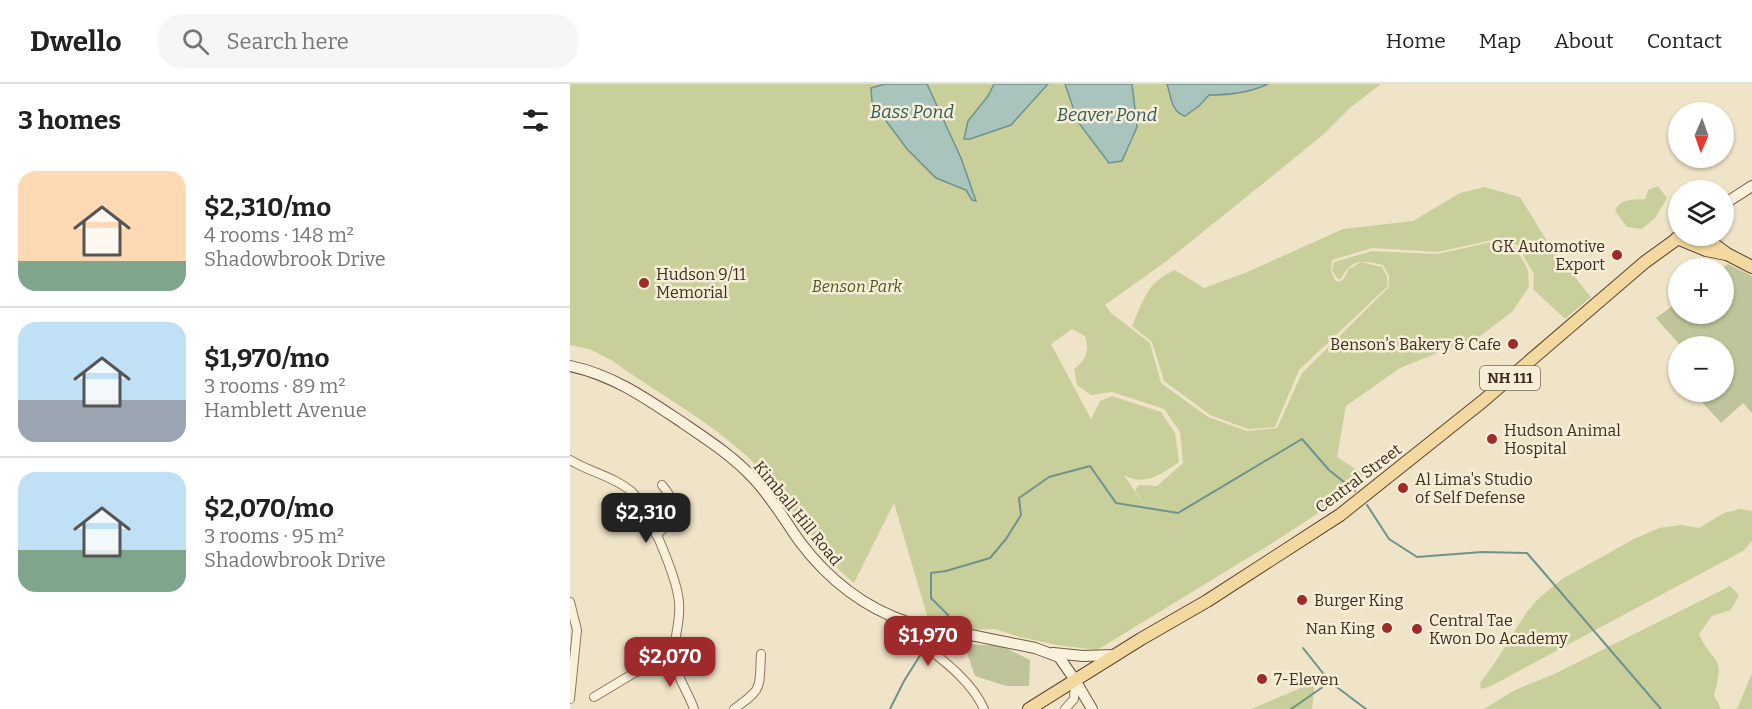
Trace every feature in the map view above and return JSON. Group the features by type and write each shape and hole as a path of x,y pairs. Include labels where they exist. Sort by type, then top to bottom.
{"main road":[{"name":"Central Street","path":"1029,709 1207,601 1340,515 1483,401 1645,262 1668,245"},
{"name":"NH 111","path":"1698,246 1727,254"},
{"name":"NH 111","path":"1716,246 1752,267"}],"street":[{"path":"1734,198 1752,186"},
{"name":"Kimball Hill Road","path":"570,366 598,374 630,388 729,456 766,493 800,542 822,568 847,591 888,616 924,626 1049,652 1083,656 1115,655"},
{"path":"570,460 614,479 631,491 643,505 679,596 674,658 679,676 694,709"},
{"path":"656,535 668,526 674,516 672,498 662,485"},
{"path":"570,602 577,630 570,699"},
{"path":"888,616 955,671 975,693 984,709"},
{"path":"1049,652 1059,657 1092,709"},
{"path":"734,709 754,694 759,687 761,654"},
{"path":"594,697 634,673 674,658"},
{"path":"1065,709 1074,699 1075,680"},
{"path":"570,704 571,709"}],"green space":[{"name":"Benson Park","path":"570,84 1381,84 1351,107 1323,135 1168,260 1105,305 1111,313 1150,343 1161,383 1208,417 1247,431 1277,428 1302,373 1389,287 1389,276 1383,265 1359,262 1350,267 1341,279 1338,279 1332,271 1334,262 1372,251 1437,254 1501,240 1516,248 1528,270 1529,287 1512,312 1480,336 1400,368 1346,406 1337,457 1363,474 1355,489 1274,542 1097,650 1057,645 995,629 970,630 928,619 894,503 854,583 827,557 770,481 742,451 706,423 611,360 589,349 570,345","holes":["1072,329 1085,336 1086,355 1074,369 1077,385 1091,395 1112,392 1164,409 1180,432 1183,463 1157,486 1139,485 1135,490 1146,508 1124,475 1139,480 1153,478 1179,462 1175,433 1161,412 1112,396 1100,401 1091,419 1051,344"]},
{"path":"1658,186 1667,198 1655,218 1642,229 1627,227 1615,211 1617,207 1627,200 1645,199 1648,190"},
{"path":"1484,187 1520,197 1550,246 1591,297 1565,319 1533,289 1534,274 1517,245 1501,238 1438,252 1372,248 1332,260 1331,271 1338,282 1343,280 1349,269 1361,262 1382,267 1388,286 1299,370 1275,427 1248,429 1210,415 1164,381 1152,342 1132,326 1152,286 1175,270 1204,288 1245,273 1343,229 1413,221 1460,193"},
{"path":"1734,267 1752,276 1752,413 1743,403 1721,423 1702,402 1734,402 1734,336 1672,336 1656,318 1668,309 1668,324 1734,324"},
{"path":"1740,509 1752,511 1752,541 1743,551 1491,686 1481,689 1480,683 1526,613 1539,598 1562,579 1634,539 1659,528 1681,525 1699,528 1724,513"},
{"path":"1730,586 1739,595 1731,610 1712,616 1699,634 1718,666 1719,672 1714,695 1721,709 1484,709 1515,690 1552,675"},
{"path":"964,644 1002,646 1030,660 1029,686 1006,686 975,676"},
{"path":"1752,673 1752,709 1736,709 1738,707"},
{"path":"1315,682 1312,709 1251,709"}],"water":[{"name":"Bass Pond","path":"885,84 927,84 961,158 976,201 972,200 966,190 936,178 907,149 872,102 871,88"},
{"path":"994,84 1048,84 1011,125 964,139 968,121 988,96"},
{"name":"Beaver Pond","path":"1065,84 1132,84 1137,127 1122,161 1109,163 1078,122"},
{"name":"Beaver Pond","path":"1167,84 1268,84 1239,93 1209,95 1185,116 1174,107"}],"waterway":[{"path":"945,620 948,615 931,598 931,573 990,558 1006,539 1021,515 1019,498 1049,477 1090,466 1116,503 1178,513 1302,439 1329,470 1355,491"},
{"path":"1367,505 1389,539 1417,557 1482,552 1527,553 1661,709"},
{"path":"1303,648 1330,682 1366,709"},
{"path":"890,709 921,654"},
{"path":"1291,709 1330,682"}],"place":[{"name":"GK Automotive Export","path":"1617,255"},
{"name":"Hudson 9/11 Memorial","path":"644,283"},
{"name":"Benson's Bakery & Cafe","path":"1513,344"},
{"name":"Hudson Animal Hospital","path":"1492,439"},
{"name":"Al Lima's Studio of Self Defense","path":"1403,488"},
{"name":"Burger King","path":"1302,600"},
{"name":"Nan King","path":"1387,628"},
{"name":"Central Tae Kwon Do Academy","path":"1417,629"},
{"name":"7-Eleven","path":"1262,679"}]}
